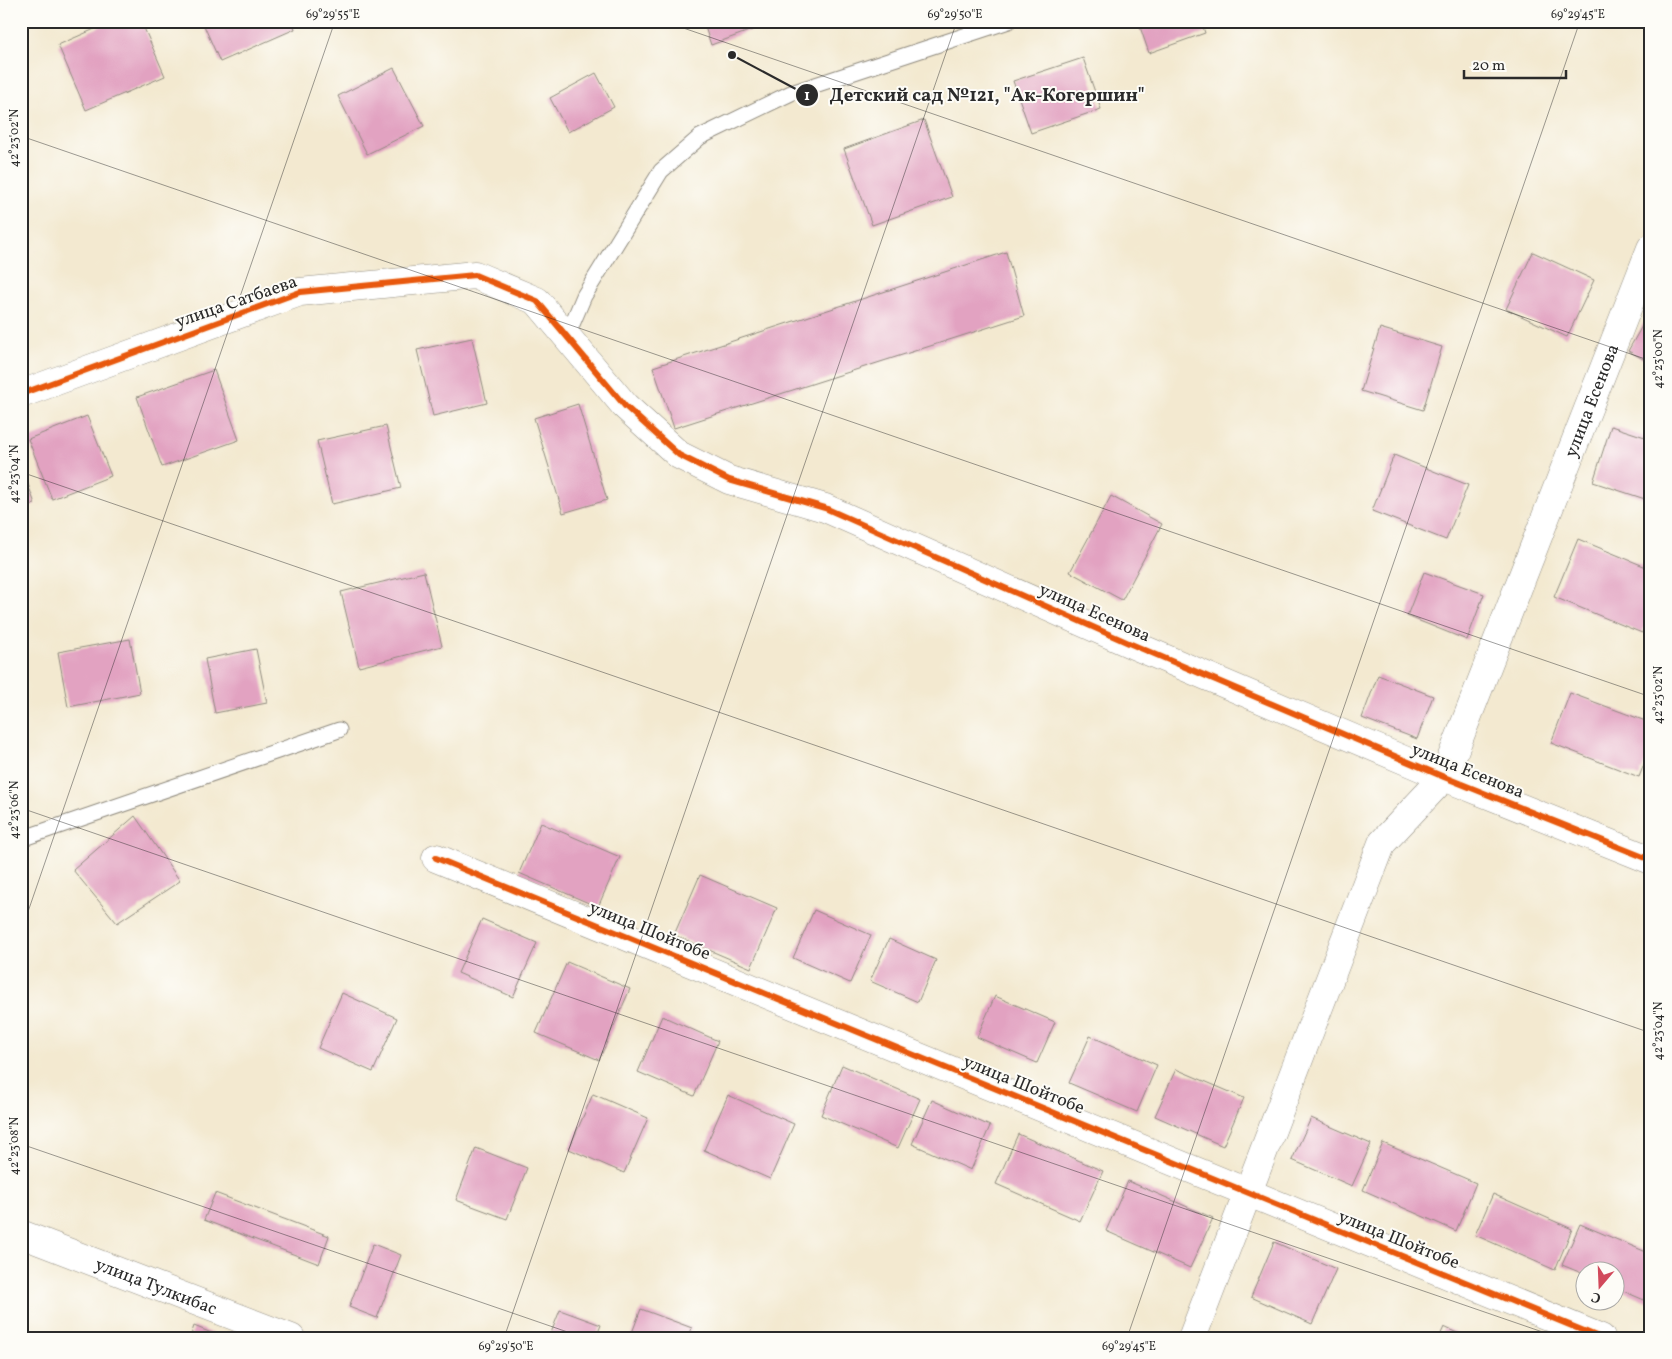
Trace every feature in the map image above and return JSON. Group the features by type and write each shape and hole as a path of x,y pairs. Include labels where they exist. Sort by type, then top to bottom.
{"street":[{"name":"улица Есенова","path":"1444,777 1651,248"},
{"name":"улица Сатбаева","path":"21,394 300,292 475,275 537,301 567,336"},
{"name":"улица Есенова","path":"567,336 625,406 679,455 729,480 824,508 1131,644 1444,777 1651,860"},
{"path":"1192,1338 1382,843 1444,777"},
{"name":"улица Шойтобе","path":"436,858 1600,1338"},
{"name":"улица Тулкибас","path":"21,1234 291,1338"}],"lane":[{"path":"567,336 584,296 661,171 700,137 791,93 1009,21"},
{"path":"21,839 339,730"}],"building":[{"path":"113,21 141,21 165,76 86,110 58,45"},
{"path":"202,21 292,21 295,29 220,62"},
{"path":"703,21 776,21 711,45"},
{"path":"1138,21 1201,21 1205,33 1149,53"},
{"path":"1083,58 1101,109 1031,133 1013,81"},
{"path":"394,68 424,126 367,154 338,96"},
{"path":"596,73 614,107 568,132 550,98"},
{"path":"924,120 952,197 872,225 844,149"},
{"path":"1006,252 1024,316 674,428 653,367"},
{"path":"1533,252 1594,280 1567,337 1506,309"},
{"path":"1651,310 1651,363 1628,351"},
{"path":"1380,328 1442,347 1423,410 1361,391"},
{"path":"472,338 487,403 433,416 417,350"},
{"path":"214,370 239,440 162,467 137,397"},
{"path":"578,404 607,500 563,513 534,418"},
{"path":"87,416 111,476 52,499 28,439"},
{"path":"386,426 401,488 332,504 317,441"},
{"path":"1611,426 1651,439 1651,480 1645,499 1593,482"},
{"path":"1394,455 1468,485 1446,540 1372,511"},
{"path":"21,464 35,504 21,509"},
{"path":"1111,496 1162,524 1122,600 1070,572"},
{"path":"1578,539 1651,569 1651,613 1642,633 1554,597"},
{"path":"424,572 442,646 359,667 341,592"},
{"path":"1424,572 1484,594 1467,640 1407,616"},
{"path":"130,639 140,693 68,707 58,652"},
{"path":"256,649 267,703 215,713 205,659"},
{"path":"1378,675 1433,696 1417,739 1362,718"},
{"path":"1570,693 1651,723 1651,747 1639,777 1551,743"},
{"path":"135,816 180,881 117,923 73,870"},
{"path":"541,823 620,857 598,907 519,873"},
{"path":"700,875 777,908 751,968 674,935"},
{"path":"814,910 871,935 850,983 793,958"},
{"path":"482,919 537,943 513,997 458,973"},
{"path":"889,939 936,960 918,1002 870,981"},
{"path":"567,962 630,989 599,1060 536,1033"},
{"path":"342,993 397,1018 373,1072 318,1048"},
{"path":"995,996 1055,1022 1037,1063 977,1037"},
{"path":"662,1016 718,1041 694,1096 638,1072"},
{"path":"1090,1036 1157,1065 1137,1112 1069,1083"},
{"path":"842,1065 920,1099 898,1148 821,1115"},
{"path":"1176,1069 1244,1098 1223,1146 1155,1116"},
{"path":"593,1094 648,1118 624,1173 569,1149"},
{"path":"728,1095 794,1124 770,1179 704,1150"},
{"path":"932,1100 990,1126 971,1170 912,1144"},
{"path":"1311,1118 1371,1144 1352,1186 1292,1160"},
{"path":"1018,1134 1103,1171 1080,1221 996,1184"},
{"path":"1383,1143 1476,1183 1456,1231 1363,1190"},
{"path":"476,1148 527,1168 507,1219 456,1200"},
{"path":"1128,1181 1213,1218 1190,1268 1106,1231"},
{"path":"215,1193 329,1236 319,1264 204,1220"},
{"path":"1493,1194 1572,1229 1555,1270 1475,1235"},
{"path":"1580,1224 1651,1254 1651,1303 1624,1291 1624,1262 1574,1262 1574,1270 1562,1265"},
{"path":"1274,1242 1336,1269 1312,1324 1251,1297"},
{"path":"373,1244 401,1255 377,1318 349,1307"},
{"path":"641,1309 692,1328 688,1338 630,1338"},
{"path":"560,1310 601,1325 596,1338 549,1338"},
{"path":"194,1326 224,1338 190,1338"},
{"path":"1444,1327 1468,1338 1439,1338"}],"cycle path":[{"path":"21,394 300,292 475,275 537,301 625,406 679,455 729,480 825,508 1131,644 1444,777 1651,860"},
{"path":"436,858 1601,1338"}],"place":[{"name":"Детский сад №121, \"Ак-Когершин\"","path":"732,55"}]}
